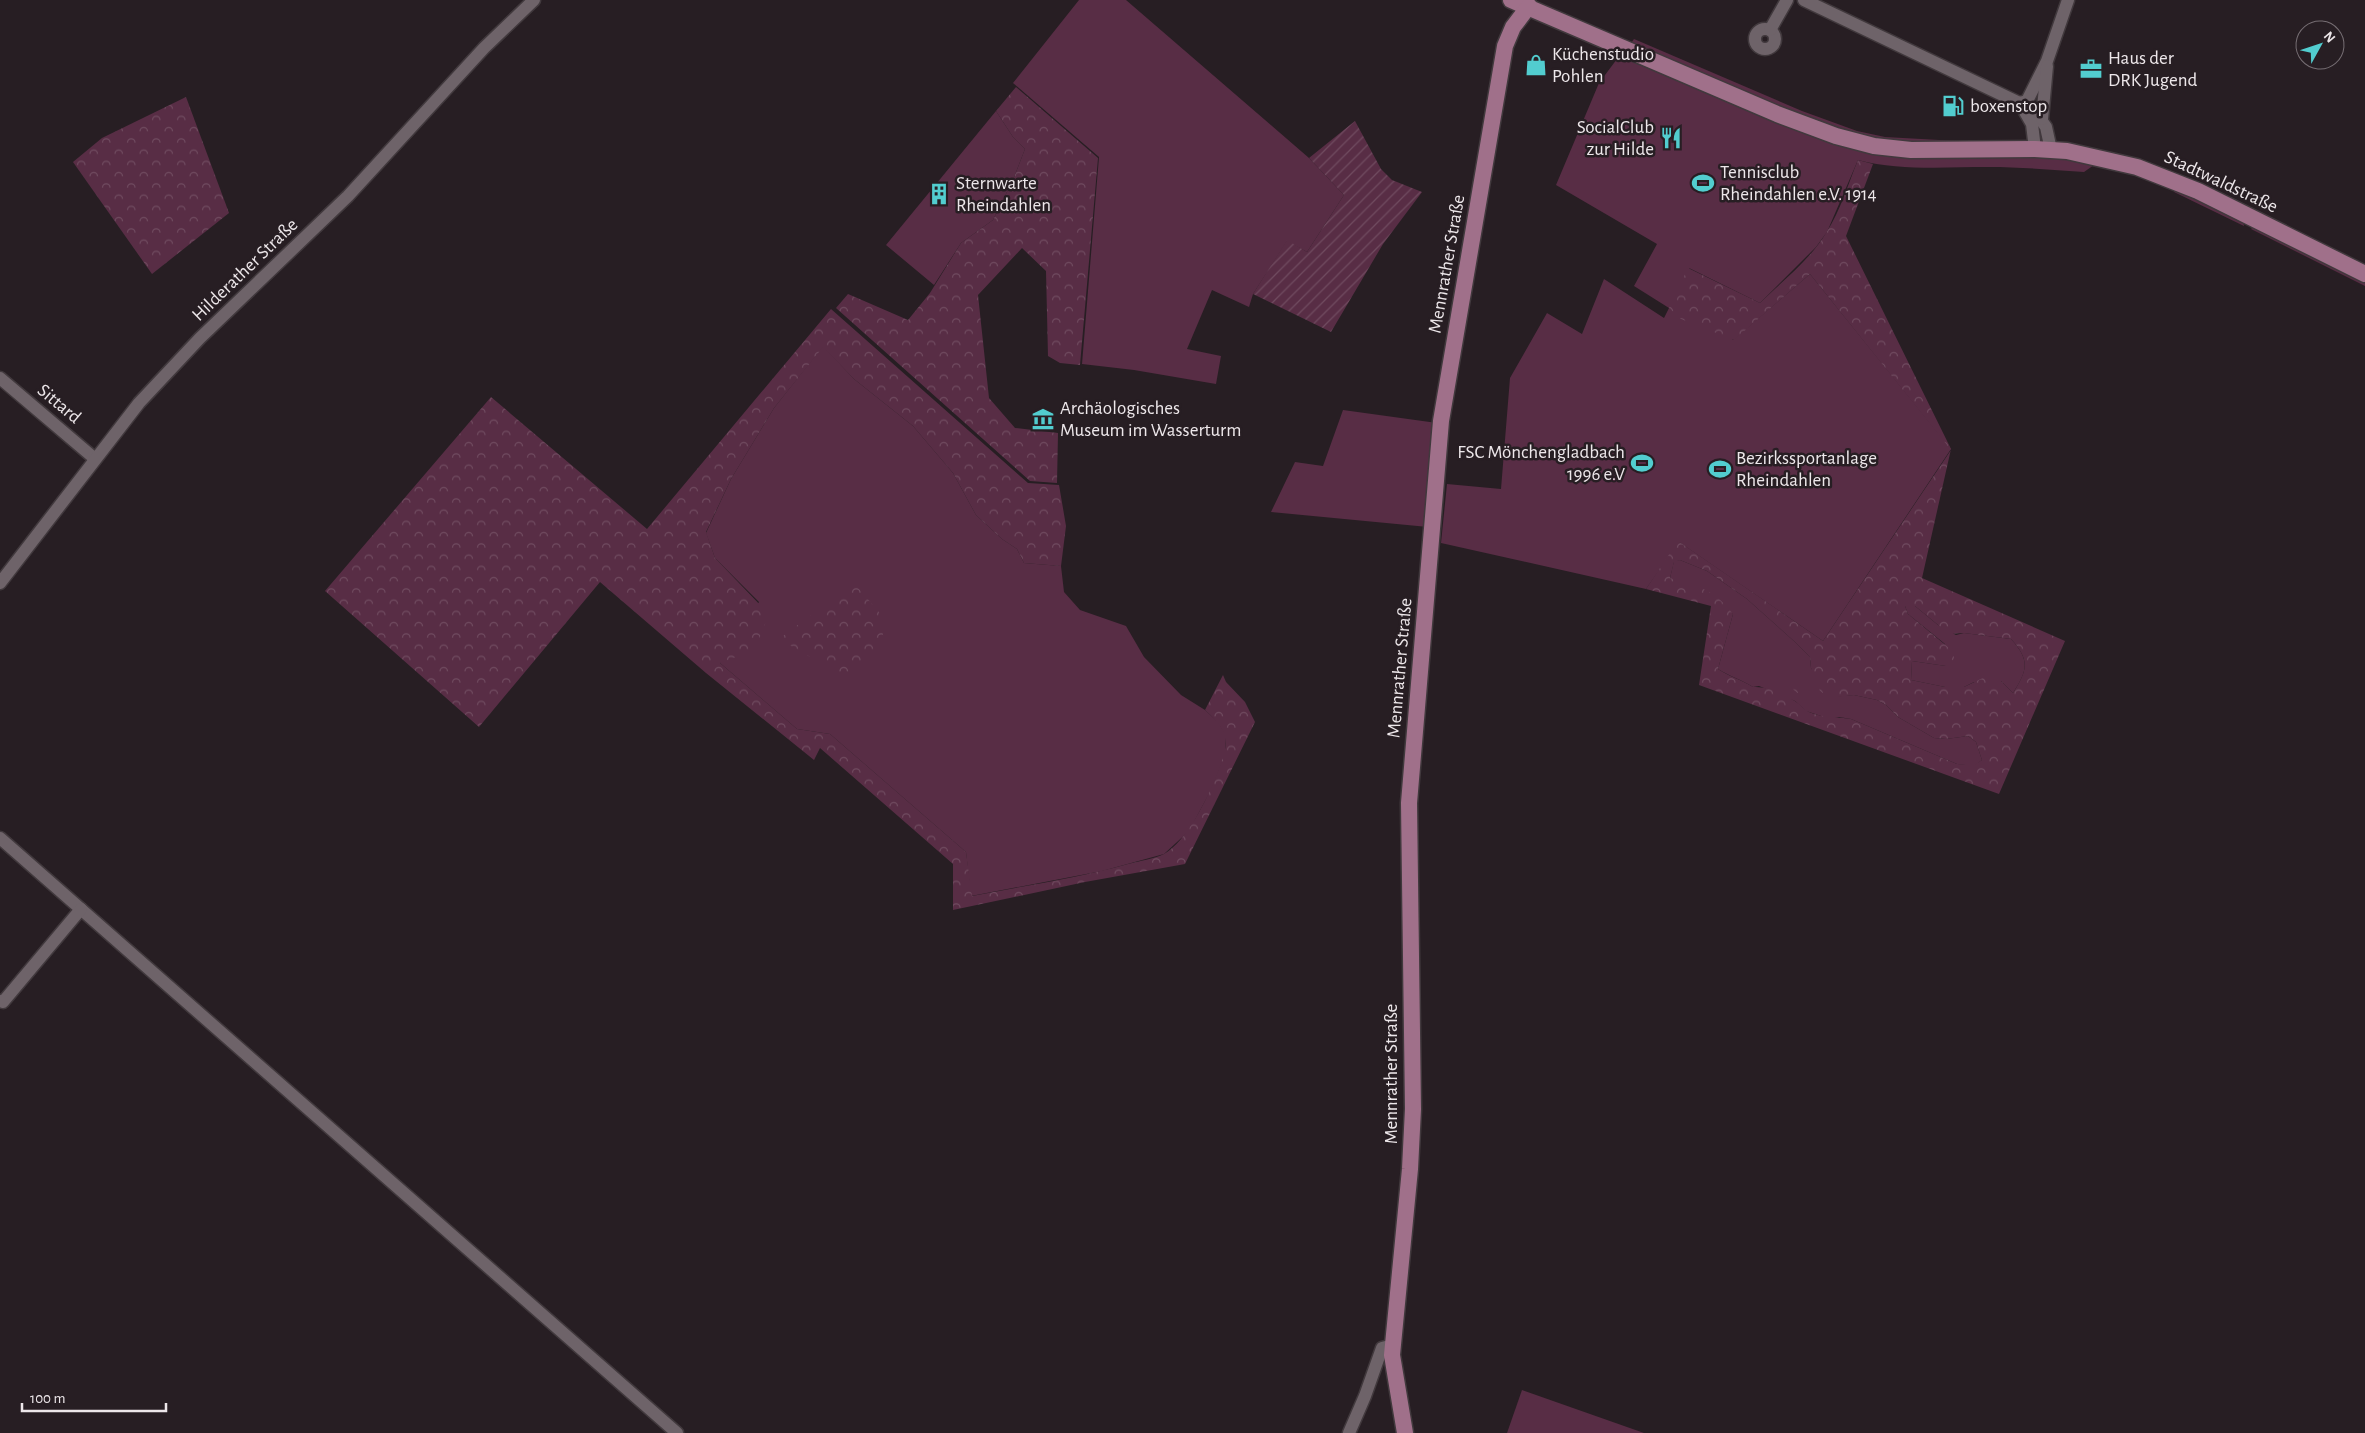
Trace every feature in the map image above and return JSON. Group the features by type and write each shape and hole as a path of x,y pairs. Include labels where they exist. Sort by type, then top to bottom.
{"main road":[{"name":"Stadtwaldstraße","path":"1511,0 1532,3 1777,114 1836,136 1874,146 1910,150 2043,149 2109,159 2151,172 2198,191 2365,274"},
{"name":"Mennrather Straße","path":"1405,1433 1392,1354 1410,1169 1412,1117 1409,803 1441,421 1506,46 1513,27 1532,3"}],"street":[{"name":"Hilderather Straße","path":"0,583 94,458 139,403 200,338 348,196 498,34 534,0"},
{"path":"1770,30 1787,0"},
{"path":"1804,0 2034,110 2042,119"},
{"path":"2019,103 2027,101 2047,61 2068,0"},
{"path":"2043,149 2042,119 2047,80 2047,61"},
{"path":"2019,103 2032,124 2043,149"},
{"name":"Sittard","path":"0,378 94,458"},
{"path":"0,838 678,1433"},
{"path":"0,1001 3,1002 81,909"},
{"path":"1349,1433 1365,1396 1382,1348 1393,1345"}],"green space":[{"path":"1079,0 1126,0 1309,158 1344,195 1307,252 1287,241 1253,294 1249,307 1212,290 1187,349 1221,356 1216,384 1134,370 1082,364 1099,157 1013,83"},
{"path":"1634,39 1802,111 1857,131 1885,137 2012,144 1918,144 1874,140 1809,121 1631,43"},
{"name":"Bezirkssportanlage Rheindahlen","path":"1620,55 1676,76 1809,135 1832,143 2079,159 2094,165 2084,172 2000,167 1907,167 1858,160 1827,232 1816,247 1760,303 1689,268 1733,340 1810,274 1951,449 1823,641 1679,542 1646,589 1441,543 1447,484 1501,489 1510,378 1547,313 1582,334 1604,279 1664,318 1669,308 1634,286 1657,244 1556,185 1599,83"},
{"path":"1016,87 1098,158 1080,365 1060,363 1048,356 1046,271 1022,248 978,295 989,398 1015,428 1058,433 1057,483 1030,481 836,308 848,294 908,320 930,293 961,243 993,220 1013,180 1025,149 1013,137 996,111"},
{"path":"186,97 229,213 152,274 73,162 102,138"},
{"path":"996,111 1013,137 1025,149 1013,180 993,220 961,243 934,285 886,245"},
{"path":"1355,121 1381,169 1392,180 1422,192 1383,244 1331,332 1253,294 1287,240 1307,252 1344,195 1309,158"},
{"path":"1858,160 1873,164 1846,236 1951,450 1810,274 1734,340 1681,319 1669,308 1688,268 1760,303 1804,261 1819,243 1836,215"},
{"path":"2176,187 2243,221 2244,226 2174,192"},
{"path":"2253,227 2365,280 2365,286 2251,229"},
{"path":"831,309 1028,483 1059,485 1066,526 1061,566 1024,563 1017,549 1002,539 976,515 953,473 913,426 854,379 823,347 774,408 731,479 706,532 715,558 764,609 766,621 755,650 720,663 797,729 830,734 966,852 972,896 1109,869 1156,857 1172,848 1181,840 1202,807 1224,756 1226,740 1224,733 1214,718 1205,710 1223,675 1226,682 1245,702 1255,722 1185,864 1085,882 953,910 953,864 820,748 814,760 706,673 600,582 479,727 325,591 491,397 647,529"},
{"path":"823,346 854,379 913,426 953,473 976,515 1002,539 1017,549 1024,563 1061,566 1064,592 1080,610 1126,626 1144,657 1181,695 1205,710 1218,722 1226,735 1225,755 1211,790 1189,831 1164,854 1102,871 971,896 966,852 830,734 797,729 720,663 759,602 715,558 706,533 731,479 774,408"},
{"path":"1343,410 1437,423 1428,527 1271,512 1295,462 1323,466"},
{"path":"1951,451 1922,578 2065,641 1999,794 1699,685 1711,606 1646,589 1678,541 1823,641","holes":["1680,560 1707,571 1747,599 1795,642 1810,657 1811,668 1820,691 1830,698 1854,695 1877,700 1886,705 1898,717 1934,738 1946,739 1968,736 1976,742 1982,760 1974,765 1957,764 1851,719 1809,712 1795,701 1779,693 1769,689 1753,687 1718,669 1733,614 1712,594 1698,587 1670,578 1674,562","1905,606 1915,606 1949,634 1964,633 2011,639 2021,653 2025,665 2022,677 2013,693 2001,681 1987,676 1964,687 1945,687 1911,680 1912,661 1946,666 1954,659 1954,652 1908,614"]},
{"path":"1680,560 1707,571 1747,599 1795,642 1810,657 1811,668 1830,697 1854,695 1877,700 1886,705 1898,717 1934,738 1946,739 1968,736 1976,742 1982,760 1974,766 1957,764 1851,719 1839,717 1830,719 1806,711 1795,701 1759,686 1753,687 1718,669 1733,614 1670,578 1674,561"},
{"path":"854,583 879,612 885,646 850,680 779,639"},
{"path":"1905,606 1915,606 1938,625 1956,635 1964,633 2011,639 2021,653 2025,665 2022,678 2013,693 2001,681 1974,682 1964,687 1945,687 1911,680 1912,661 1946,666 1945,644 1908,614"},
{"path":"1789,676 1807,689 1817,701 1815,703 1796,692 1786,682"},
{"path":"1522,1390 1644,1433 1507,1433"}],"place":[{"name":"Küchenstudio Pohlen","path":"1536,65"},
{"name":"Haus der DRK Jugend","path":"2091,69"},
{"name":"boxenstop","path":"1953,106"},
{"name":"SocialClub zur Hilde","path":"1671,138"},
{"name":"Tennisclub Rheindahlen e.V. 1914","path":"1703,183"},
{"name":"Sternwarte Rheindahlen","path":"939,194"},
{"name":"Archäologisches Museum im Wasserturm","path":"1043,419"},
{"name":"FSC Mönchengladbach 1996 e.V","path":"1642,463"},
{"name":"Bezirkssportanlage Rheindahlen","path":"1720,469"}]}
